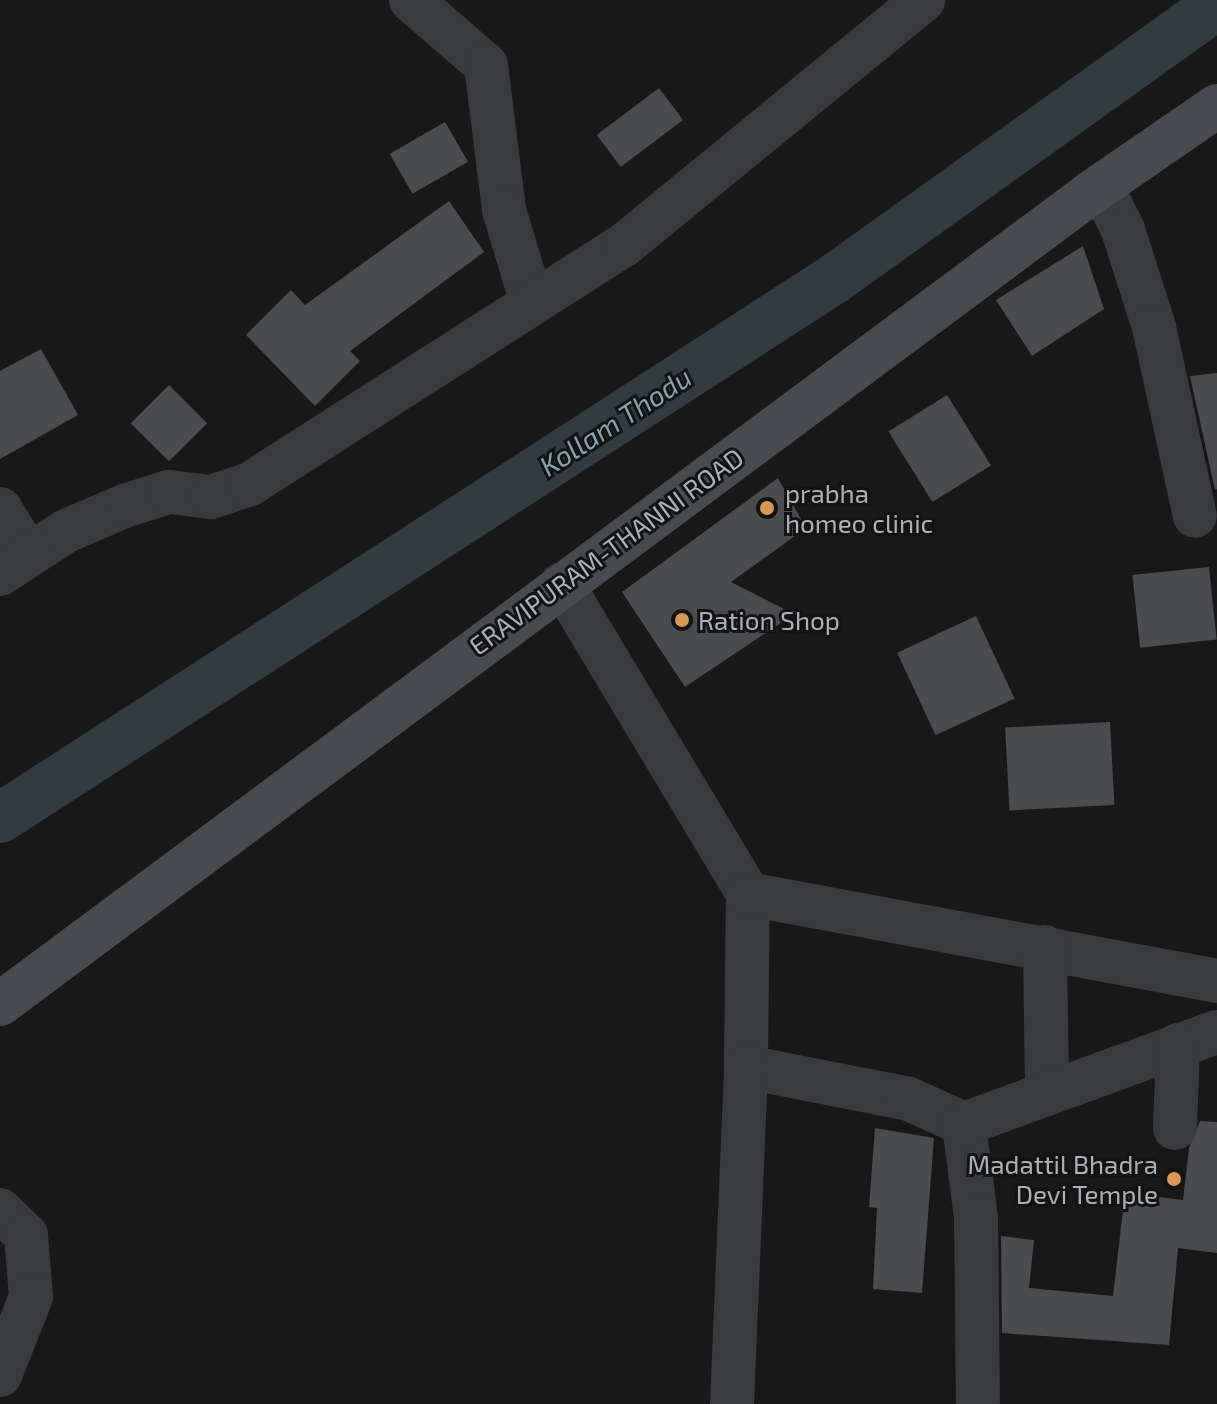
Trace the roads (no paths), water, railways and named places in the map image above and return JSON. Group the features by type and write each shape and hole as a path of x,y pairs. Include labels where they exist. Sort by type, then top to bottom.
{"main road":[{"name":"ERAVIPURAM-THANNI ROAD","path":"0,1004 1092,192 1217,106"}],"street":[{"path":"411,0 486,65 504,210 532,303"},
{"path":"0,509 14,564 127,505 169,492 211,497 250,484 624,245 923,0"},
{"path":"1092,192 1111,206 1123,230 1154,327 1195,516"},
{"path":"562,584 748,894 746,1067 732,1404"},
{"path":"748,894 1217,981"},
{"path":"1045,947 1047,1093"},
{"path":"746,1067 909,1099 964,1124 1198,1038"},
{"path":"1175,1128 1198,1038"},
{"path":"964,1124 975,1203 978,1404"},
{"path":"0,1210 26,1235 31,1297 0,1375"}],"waterway":[{"name":"Kollam Thodu","path":"0,818 834,279 1217,5"}],"place":[{"name":"prabha homeo clinic","path":"767,508"},
{"name":"Ration Shop","path":"682,620"},
{"name":"Madattil Bhadra Devi Temple","path":"1174,1179"}]}
